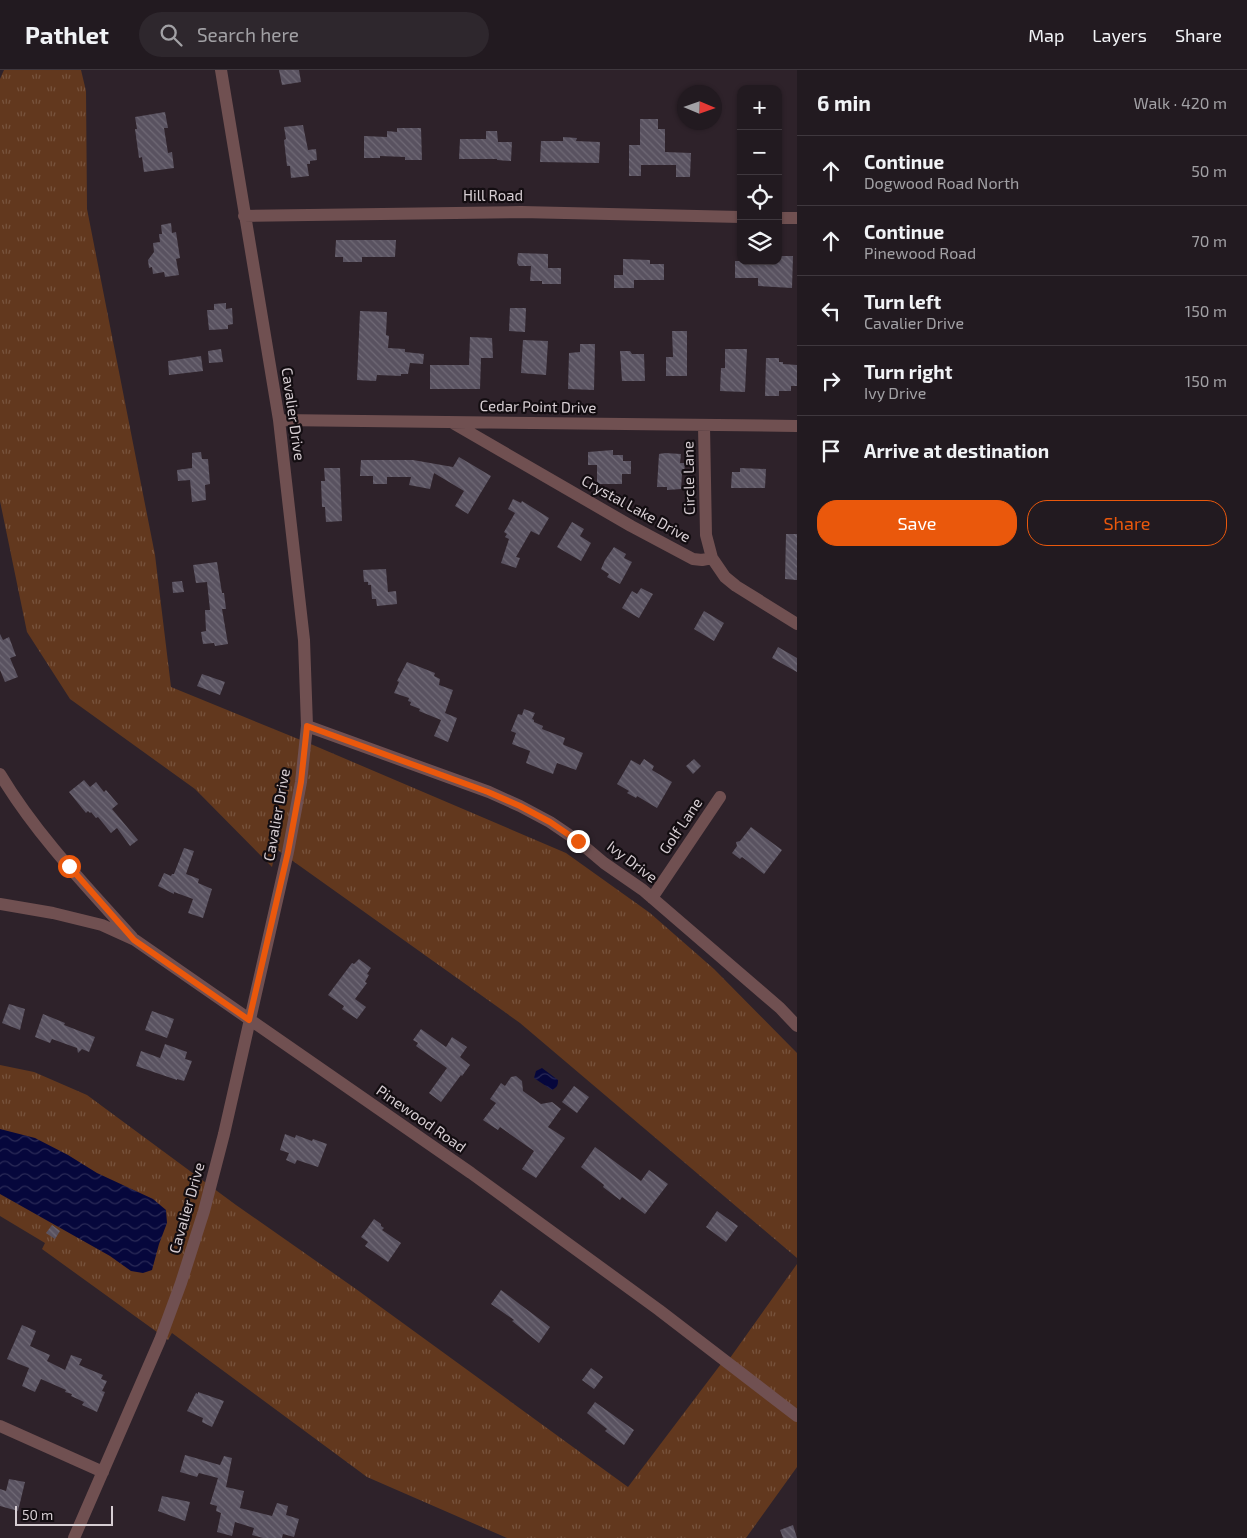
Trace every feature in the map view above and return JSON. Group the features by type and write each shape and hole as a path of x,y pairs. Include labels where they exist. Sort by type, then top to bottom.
{"street":[{"name":"Cavalier Drive","path":"74,1538 160,1340 190,1259 224,1134 288,852 301,782 307,726 304,640 279,420 221,70"},
{"name":"Hill Road","path":"244,216 521,212 737,217"},
{"path":"782,218 797,218"},
{"name":"Cedar Point Drive","path":"279,420 797,426"},
{"name":"Crystal Lake Drive","path":"451,422 631,526 693,559 712,558"},
{"name":"Circle Lane","path":"704,426 706,535 712,558"},
{"path":"712,558 725,577 736,586 795,622"},
{"name":"Ivy Drive","path":"307,726 488,792 550,822 652,898 773,1002 797,1026"},
{"path":"0,774 57,852 134,940"},
{"name":"Golf Lane","path":"652,898 720,796"},
{"name":"Pinewood Road","path":"0,904 53,913 102,925 134,940 486,1184 659,1310 797,1416"},
{"path":"0,1426 103,1472"}],"green space":[{"path":"4,70 81,70 86,91 87,209 155,555 171,687 313,745 566,853 650,913 714,969 797,1053 797,1258 520,1023 276,849 272,867 195,789 70,699 27,632 0,501 0,79"},
{"path":"0,1065 34,1072 87,1095 236,1205 356,1289 628,1487 727,1356 730,1358 797,1264 797,1467 746,1538 507,1538 367,1477 172,1333 168,1340 42,1249 45,1243 0,1216"}],"water":[{"path":"542,1068 558,1080 557,1086 552,1090 534,1078 536,1071"},
{"path":"0,1129 35,1138 97,1173 153,1199 166,1210 167,1223 152,1270 143,1273 131,1271 110,1256 0,1194"}],"building":[{"path":"279,70 299,70 301,82 282,85"},
{"path":"165,112 168,128 164,128 168,153 172,152 174,168 144,172 142,157 139,158 135,117"},
{"path":"640,119 658,119 658,129 665,129 665,152 691,153 690,177 676,177 676,165 641,165 641,176 629,176 629,145 640,145"},
{"path":"303,125 308,150 316,149 317,160 310,161 310,164 307,164 309,176 291,178 290,166 287,166 284,127"},
{"path":"397,128 421,128 422,160 405,160 405,157 380,156 380,158 364,158 364,136 387,137 387,131 397,132"},
{"path":"486,131 497,131 498,142 512,142 511,161 459,159 460,139 486,139"},
{"path":"563,137 577,138 576,141 600,142 599,163 540,162 541,141 563,141"},
{"path":"171,223 172,233 176,232 180,258 176,259 179,275 165,277 164,272 153,274 152,267 149,268 148,260 154,252 153,243 160,242 159,234 162,234 161,225"},
{"path":"336,240 396,240 395,257 362,257 362,262 343,262 343,257 335,257"},
{"path":"518,253 548,254 548,268 561,268 561,284 542,284 542,281 530,281 531,266 519,266 517,263"},
{"path":"782,256 793,256 792,288 758,286 758,278 735,278 735,261 737,261 737,265 782,265"},
{"path":"623,259 650,260 650,264 664,264 664,280 634,280 634,288 614,288 614,275 623,275"},
{"path":"226,303 226,309 232,308 233,324 228,325 228,329 209,330 207,310 214,310 214,304"},
{"path":"510,308 526,308 525,332 509,331"},
{"path":"360,311 387,312 386,335 389,336 388,348 405,349 405,352 424,354 423,364 410,363 408,374 401,374 401,376 377,375 376,381 357,380"},
{"path":"672,331 687,331 687,376 666,376 666,357 673,357"},
{"path":"470,337 492,338 493,358 481,358 480,389 430,389 430,365 469,365"},
{"path":"523,340 548,341 546,375 521,373"},
{"path":"580,344 595,344 594,390 568,389 569,353 580,352"},
{"path":"221,349 223,362 209,363 208,351"},
{"path":"725,349 747,349 745,392 720,391 721,368 725,368"},
{"path":"620,351 644,354 645,381 622,381"},
{"path":"201,356 203,371 169,375 168,361"},
{"path":"766,358 779,358 779,362 783,362 783,364 797,365 797,386 791,386 791,391 779,391 779,396 765,396"},
{"path":"613,450 613,455 623,455 623,461 631,461 631,474 622,474 622,484 597,484 597,465 588,465 588,452"},
{"path":"201,452 202,459 208,459 210,484 205,485 206,500 192,502 190,480 178,481 177,470 192,468 192,453"},
{"path":"659,454 681,454 680,463 685,463 681,489 667,490 667,487 657,487"},
{"path":"459,457 491,476 468,514 455,506 464,491 434,473 430,489 409,485 411,477 387,477 387,484 373,484 373,476 360,476 361,460 413,460 453,467"},
{"path":"324,468 340,468 342,521 326,522 325,507 322,507 321,481 325,481"},
{"path":"740,468 766,469 765,488 731,488 732,472 740,472"},
{"path":"513,499 521,503 522,501 549,518 539,535 531,531 516,557 520,558 516,568 501,563 509,539 505,537 507,534 504,532 515,513 508,509"},
{"path":"572,522 584,529 580,536 591,543 581,561 557,547"},
{"path":"786,534 797,534 797,580 785,579"},
{"path":"614,547 626,554 624,558 632,562 620,584 607,577 609,574 601,569"},
{"path":"217,562 222,593 224,593 226,609 222,609 228,644 215,646 214,643 203,644 201,632 206,631 205,610 210,610 207,582 196,583 193,565"},
{"path":"386,569 388,592 396,591 397,604 377,606 376,599 372,599 371,585 368,585 368,582 364,582 363,570"},
{"path":"182,581 184,592 173,593 172,582"},
{"path":"641,588 653,594 639,618 622,608 632,591 637,594"},
{"path":"704,611 724,623 714,641 694,629"},
{"path":"0,634 3,640 9,637 16,656 10,658 18,677 5,682 0,670"},
{"path":"778,647 797,658 797,672 772,658"},
{"path":"407,662 435,673 434,676 440,679 439,685 453,690 445,713 457,718 448,742 434,736 441,720 419,711 420,709 410,705 409,698 394,693 399,682 397,681"},
{"path":"202,674 225,682 220,695 197,686"},
{"path":"524,709 535,713 532,719 543,726 542,729 565,738 564,745 583,753 576,770 557,763 553,774 526,763 530,751 512,744 516,733 511,731 518,714 522,715"},
{"path":"644,759 654,766 652,770 672,782 657,808 637,796 636,798 627,793 629,791 617,784 631,760 640,765"},
{"path":"694,759 701,766 693,774 686,766"},
{"path":"84,780 90,787 96,782 104,792 106,790 118,804 112,809 138,840 130,846 117,828 111,833 98,817 96,818 88,811 86,813 69,792"},
{"path":"751,827 782,850 764,874 742,857 740,859 732,853 737,846 736,842 740,841"},
{"path":"184,848 194,851 186,874 199,879 198,883 212,889 203,918 188,913 193,899 174,892 174,894 158,886 164,873 171,876 174,874"},
{"path":"359,959 371,968 367,974 369,975 365,982 367,983 355,999 366,1007 357,1019 342,1009 344,1006 328,995 352,963 354,964"},
{"path":"9,1004 25,1009 20,1030 2,1023"},
{"path":"152,1011 174,1019 167,1038 145,1030"},
{"path":"43,1014 65,1023 64,1025 95,1037 89,1052 82,1049 78,1053 77,1048 52,1039 50,1043 35,1037"},
{"path":"421,1029 446,1047 452,1037 467,1047 460,1057 470,1065 441,1102 429,1093 447,1068 416,1046 418,1043 413,1040"},
{"path":"165,1044 187,1052 185,1059 192,1061 184,1081 136,1066 141,1051 160,1058"},
{"path":"516,1076 522,1081 523,1091 541,1104 552,1102 561,1109 548,1127 565,1138 536,1178 522,1169 534,1151 500,1127 498,1130 483,1120 496,1103 490,1099 501,1083 505,1086 511,1077"},
{"path":"574,1086 589,1097 577,1113 562,1102"},
{"path":"285,1134 295,1138 296,1135 312,1141 313,1139 327,1144 318,1167 297,1160 295,1164 286,1160 289,1153 280,1150"},
{"path":"595,1147 641,1181 649,1170 668,1184 645,1214 622,1197 620,1200 581,1167"},
{"path":"717,1211 738,1226 726,1242 706,1227"},
{"path":"374,1219 384,1228 382,1230 401,1243 388,1262 365,1246 368,1242 361,1237"},
{"path":"52,1225 60,1231 55,1239 46,1233"},
{"path":"501,1290 550,1327 539,1343 512,1321 514,1320 491,1304"},
{"path":"22,1325 36,1331 30,1346 50,1355 47,1361 65,1370 71,1355 82,1359 79,1365 103,1375 101,1379 107,1381 102,1391 105,1392 97,1412 82,1405 84,1402 65,1392 66,1390 41,1379 35,1392 22,1386 29,1368 7,1359"},
{"path":"591,1368 603,1377 594,1389 582,1380"},
{"path":"198,1392 224,1401 212,1427 202,1422 203,1418 187,1411"},
{"path":"595,1402 634,1430 624,1445 605,1431 607,1429 587,1413"},
{"path":"185,1455 220,1465 224,1456 232,1458 226,1487 244,1491 240,1508 272,1516 277,1503 288,1506 286,1515 299,1519 294,1537 283,1534 282,1538 263,1538 252,1535 254,1528 235,1522 232,1536 217,1532 221,1513 216,1511 217,1506 210,1504 218,1478 199,1473 197,1477 180,1472"},
{"path":"9,1479 25,1482 18,1511 0,1506 0,1489 6,1491"},
{"path":"162,1496 190,1502 185,1521 158,1511"},
{"path":"793,1525 797,1538 783,1538 780,1530"}],"route":[{"path":"69,866 134,940 249,1020 288,852 301,782 307,726 488,792 550,822 578,841"}]}
